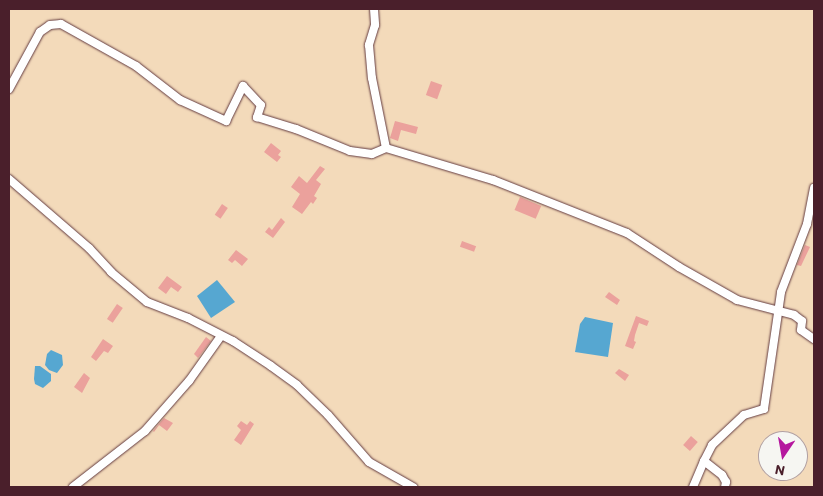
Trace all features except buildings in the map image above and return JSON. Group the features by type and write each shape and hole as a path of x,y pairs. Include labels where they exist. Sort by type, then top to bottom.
{"street":[{"path":"374,9 375,25 369,45 372,78 386,148"},
{"path":"9,89 40,32 50,25 60,24 136,66 180,100 226,121 243,86 261,105 257,117 296,129 350,151 372,154 386,148 493,180 627,234 679,268 737,300 794,315 802,321 801,330 814,339"},
{"path":"9,179 89,248 111,272 147,302 188,318 221,336 297,385 328,415 369,462 413,487"},
{"path":"693,487 712,445 744,415 764,409 782,292 807,224 814,188"},
{"path":"73,487 145,431 190,381 221,336"},
{"path":"704,460 722,475 726,482 725,487"}],"water":[{"path":"217,280 235,302 211,318 197,296"},
{"path":"585,317 613,323 608,357 575,352 580,324"},
{"path":"51,350 62,355 63,365 57,373 49,370 45,365 47,354"},
{"path":"35,366 40,366 51,374 51,381 43,388 35,384"}]}
